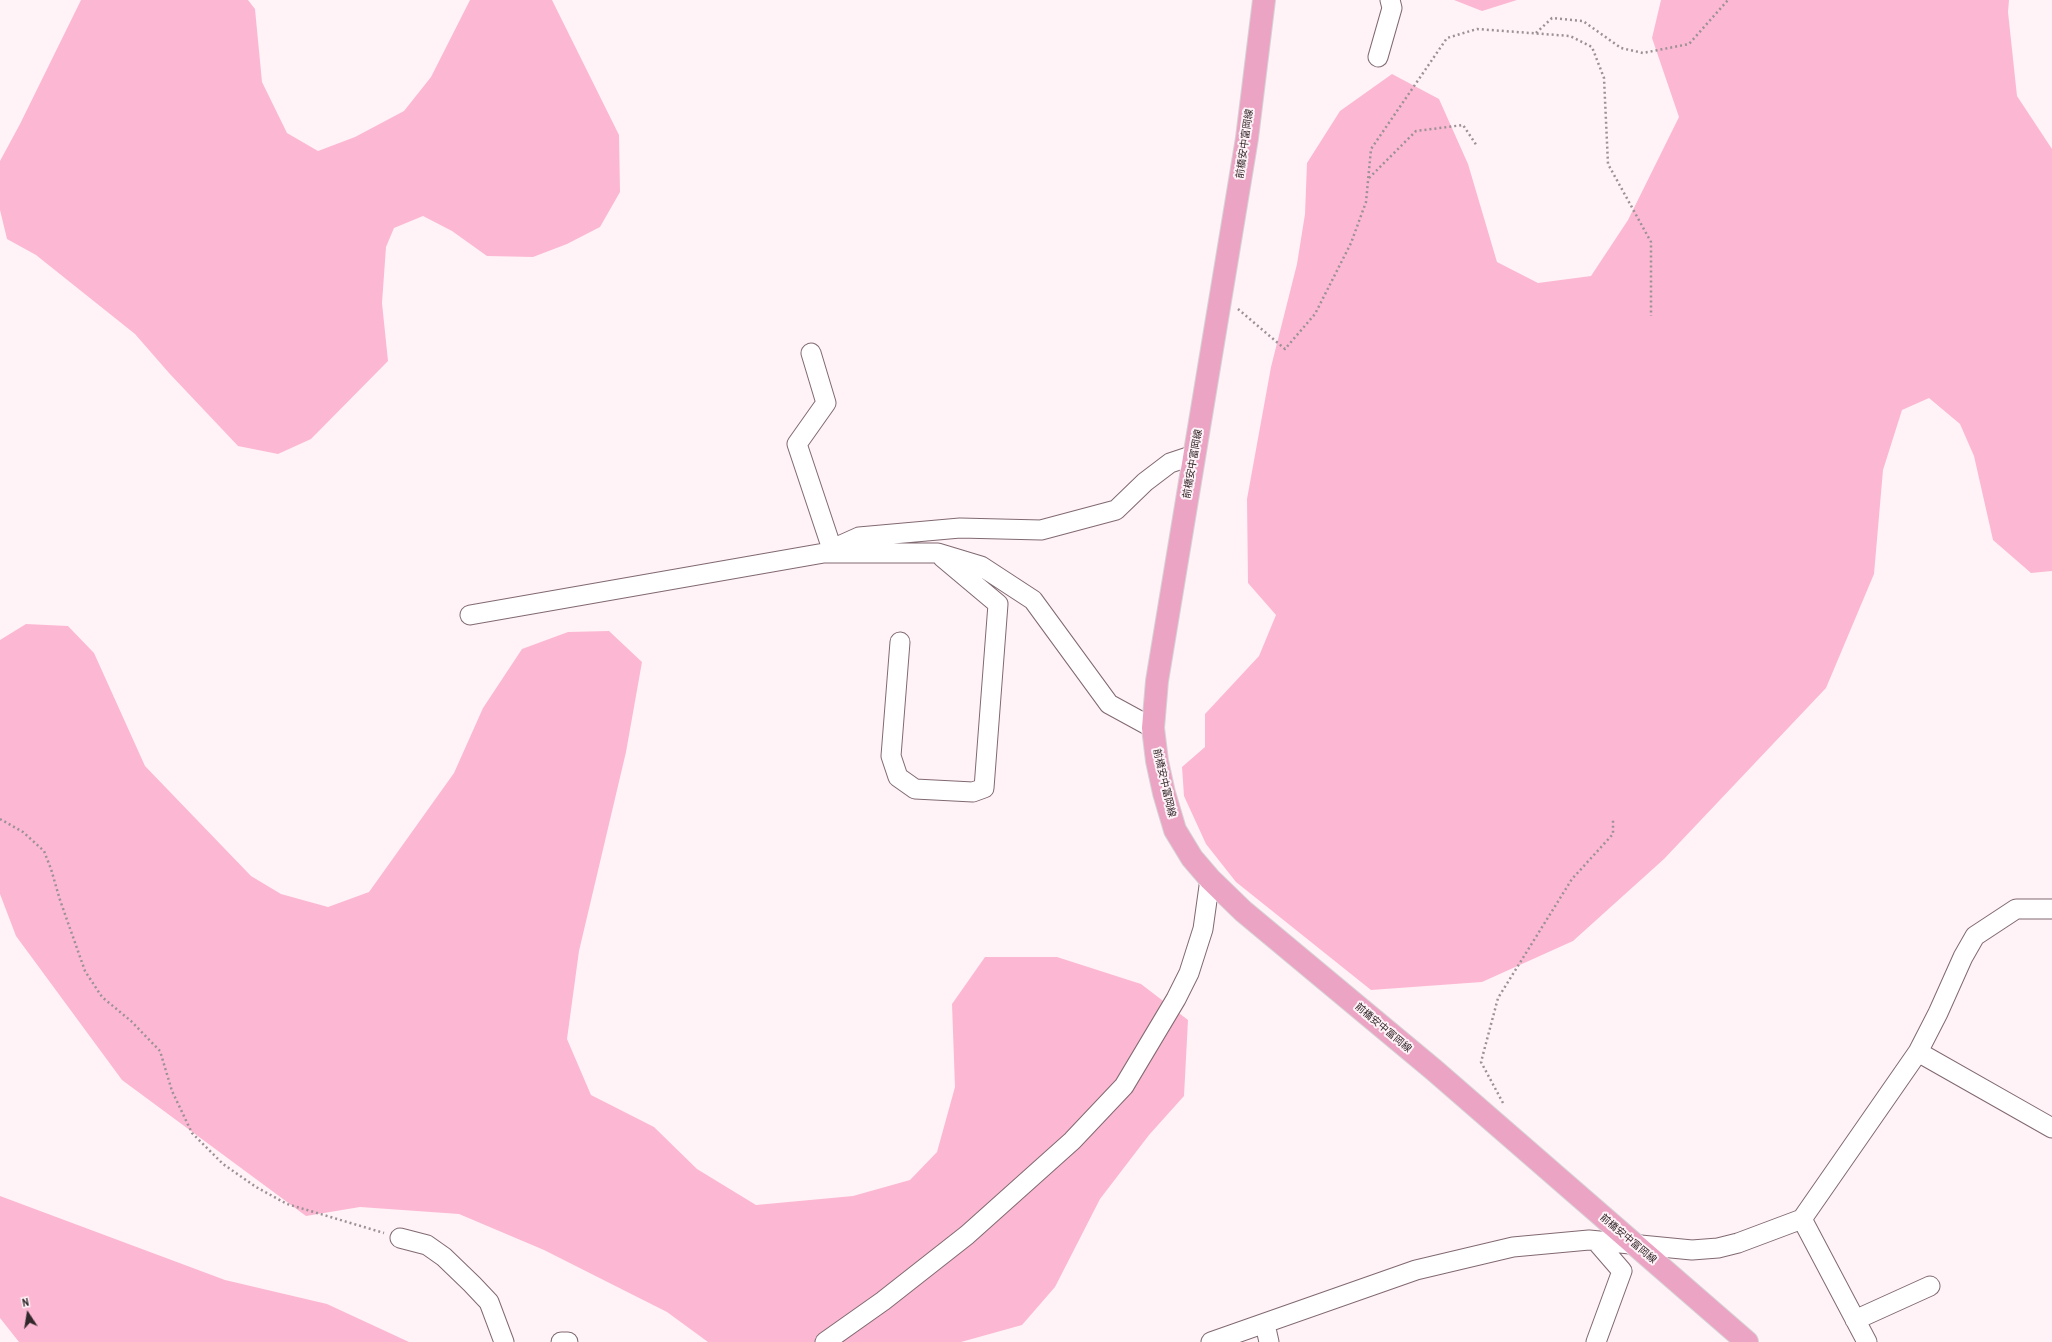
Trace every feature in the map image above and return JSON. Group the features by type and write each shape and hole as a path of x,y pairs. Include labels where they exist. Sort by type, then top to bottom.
{"main road":[{"name":"前橋安中富岡線","path":"1263,0 1247,138 1157,681 1153,728 1163,787 1176,830 1192,858 1210,879 1242,911 1434,1070 1747,1342"}],"street":[{"path":"1378,57 1392,8 1390,0"},
{"path":"811,353 826,403 797,444 828,551"},
{"path":"828,551 859,538 936,530 960,528 1041,530 1116,510 1145,482 1170,463 1194,455"},
{"path":"470,614 828,551 938,553 981,566 1033,600 1109,704 1153,728"},
{"path":"900,642 891,756 898,777 914,789 973,792 984,788 998,604 938,553"},
{"path":"825,1342 883,1301 967,1235 1072,1141 1124,1086 1176,999 1189,973 1203,929 1210,879"},
{"path":"1211,1342 1416,1270 1514,1247 1596,1241 1692,1250 1718,1248 1738,1243 1802,1220 1918,1052 1938,1013 1963,957 1975,936 2016,909 2052,909"},
{"path":"1918,1052 2052,1128"},
{"path":"1802,1220 1867,1342"},
{"path":"400,1238 427,1245 444,1257 472,1284 489,1302 504,1342"},
{"path":"1596,1241 1622,1271 1596,1342"},
{"path":"1855,1320 1930,1286"},
{"path":"1265,1324 1269,1342"},
{"path":"561,1342 568,1342"}],"path":[{"path":"1536,33 1552,18 1583,21 1621,48 1643,53 1689,44 1728,0"},
{"path":"1221,294 1285,349 1316,314 1351,243 1366,202 1371,149 1447,38 1477,29 1570,36 1592,47 1604,78 1608,164 1651,242 1651,316"},
{"path":"1368,178 1416,131 1463,125 1477,146"},
{"path":"0,819 23,832 44,851 52,868 60,900 85,971 102,997 131,1021 160,1051 172,1091 192,1133 223,1164 256,1187 287,1204 400,1238"},
{"path":"1505,1106 1481,1062 1498,998 1572,879 1612,834 1613,819"}],"shaded area":[{"path":"81,0 248,0 255,9 262,82 287,133 318,151 355,137 404,111 431,77 470,0 552,0 619,135 620,192 600,227 567,244 533,257 487,256 452,231 423,216 394,228 386,247 382,303 388,361 311,439 278,454 238,446 169,373 135,334 36,255 7,239 0,210 0,161 20,124"},
{"path":"1454,0 1517,0 1482,11"},
{"path":"1661,0 2009,0 2008,12 2017,96 2052,149 2052,571 2031,573 1993,540 1974,456 1960,424 1929,398 1902,410 1883,470 1874,574 1826,688 1664,859 1573,941 1482,982 1371,990 1236,882 1206,844 1184,796 1182,767 1205,747 1205,714 1259,656 1276,615 1248,583 1247,499 1271,367 1297,264 1305,214 1307,163 1340,111 1392,74 1439,99 1468,164 1497,262 1538,283 1591,276 1628,220 1679,117 1652,38"},
{"path":"26,624 68,626 94,653 145,766 251,876 281,894 328,907 369,892 454,773 483,708 522,649 568,632 609,631 642,662 626,752 579,951 567,1039 591,1095 654,1127 697,1169 756,1205 853,1196 910,1180 937,1152 955,1087 952,1004 985,957 1057,957 1141,984 1188,1020 1184,1096 1149,1135 1100,1199 1055,1287 1022,1325 961,1342 708,1342 667,1312 544,1250 459,1214 360,1207 306,1216 122,1080 16,936 0,894 0,640"},
{"path":"0,1196 225,1280 327,1304 409,1342 19,1342 0,1318"}]}
